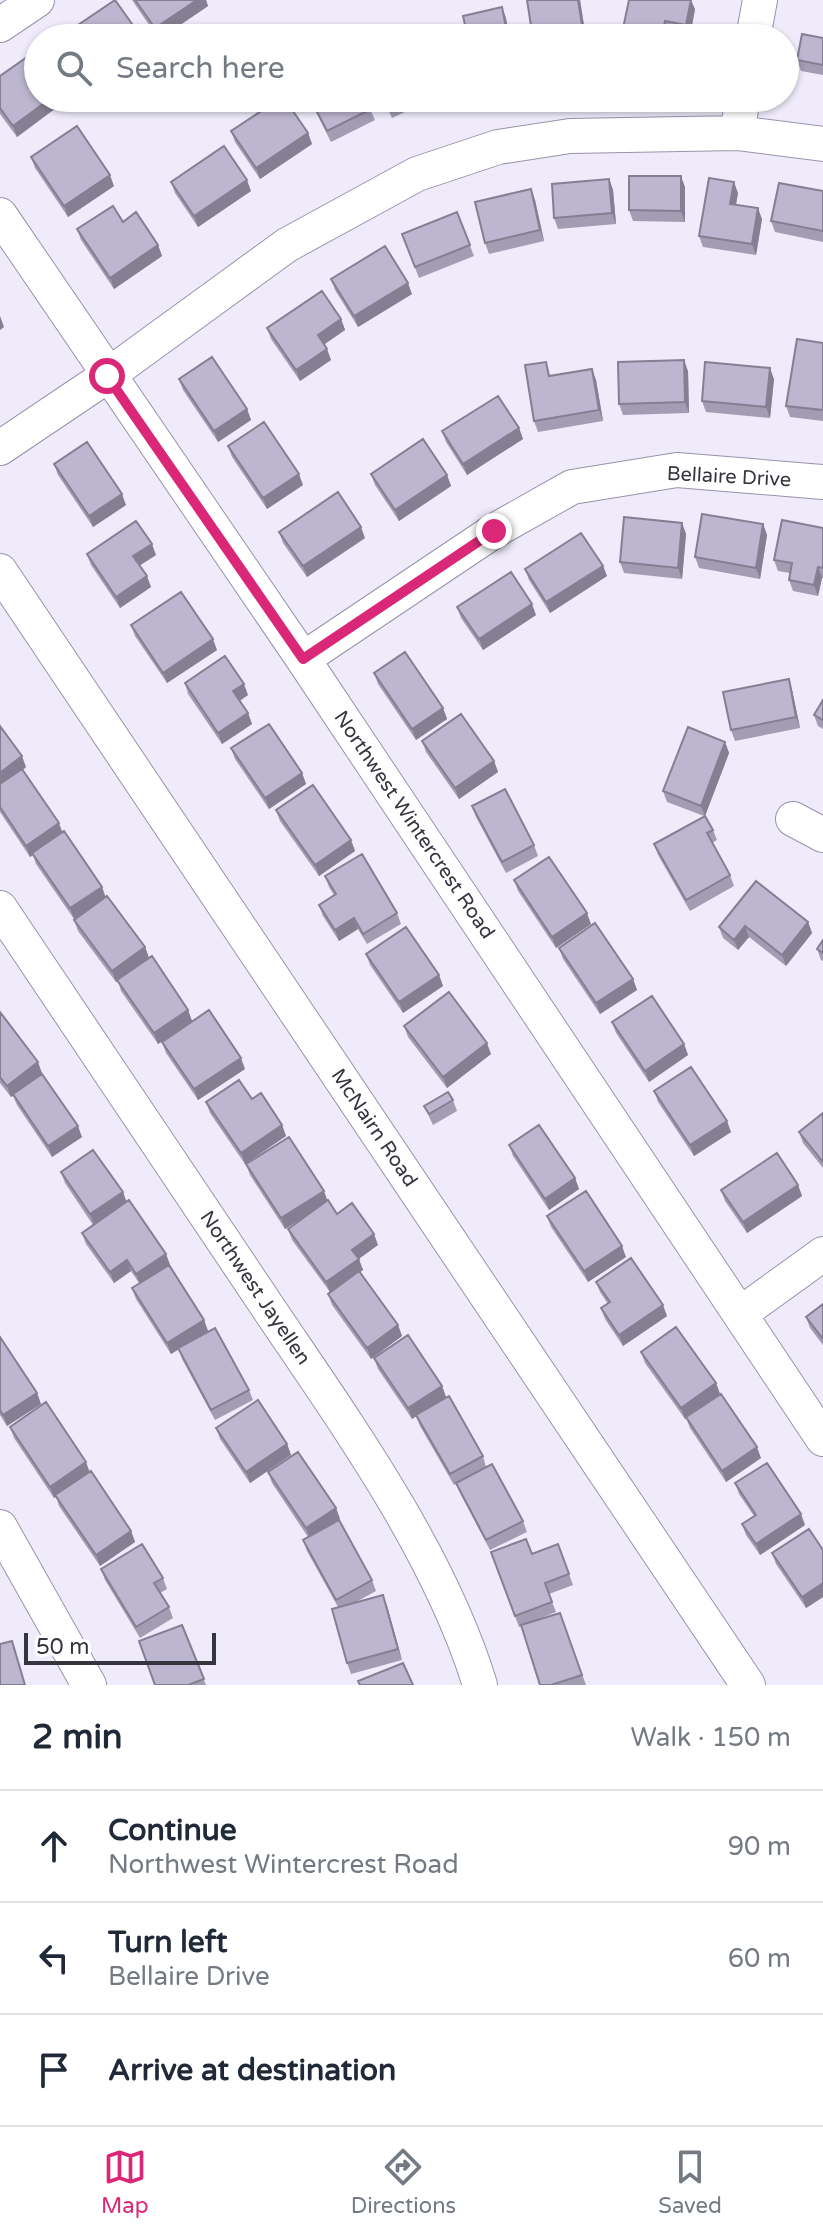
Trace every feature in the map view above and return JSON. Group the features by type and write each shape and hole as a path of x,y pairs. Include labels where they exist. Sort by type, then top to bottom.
{"street":[{"path":"0,25 37,0"},
{"path":"756,24 760,0"},
{"path":"737,133 741,112"},
{"path":"0,448 107,376 287,245 417,174 498,147 570,136 737,133 823,144"},
{"name":"Northwest Wintercrest Road","path":"0,215 303,659 823,1439"},
{"name":"Bellaire Drive","path":"303,659 494,531 572,487 677,470 823,482"},
{"name":"McNairn Road","path":"0,571 748,1685"},
{"name":"Northwest Jayellen","path":"0,908 333,1404 409,1529 467,1644 480,1685"},
{"path":"740,1314 823,1254"},
{"path":"0,1527 89,1685"}],"building":[{"path":"115,0 132,24 79,24"},
{"path":"135,0 197,0 161,24 152,24"},
{"path":"527,0 578,0 582,24 531,24"},
{"path":"629,0 691,0 686,24 665,21 664,24 624,24"},
{"path":"502,7 505,24 465,24 463,16"},
{"path":"802,34 823,38 823,65 799,60"},
{"path":"24,59 24,112 32,112 13,126 0,108 0,76"},
{"path":"260,112 294,112 308,133 256,168 231,131"},
{"path":"317,112 365,112 327,131"},
{"path":"77,126 110,175 64,206 31,157"},
{"path":"224,146 247,180 194,216 171,182"},
{"path":"629,176 681,176 681,211 629,210"},
{"path":"709,178 734,182 730,204 758,208 752,244 699,236"},
{"path":"609,179 612,213 554,218 552,184"},
{"path":"779,183 823,191 823,231 771,221"},
{"path":"531,189 540,230 485,243 475,202"},
{"path":"113,206 123,222 136,212 158,245 110,278 77,229"},
{"path":"457,212 470,245 415,267 402,234"},
{"path":"385,246 408,283 354,316 331,279"},
{"path":"322,291 341,319 318,335 327,349 296,370 267,328"},
{"path":"797,339 823,343 823,410 786,406"},
{"path":"212,357 247,409 214,431 179,379"},
{"path":"684,360 685,402 619,404 618,362"},
{"path":"546,362 549,376 592,369 599,410 534,421 525,365"},
{"path":"705,362 770,368 766,407 702,401"},
{"path":"498,396 519,428 463,464 442,431"},
{"path":"264,422 299,474 263,498 228,446"},
{"path":"423,439 447,475 395,510 371,474"},
{"path":"87,442 122,494 89,516 54,464"},
{"path":"338,492 361,527 303,566 279,532"},
{"path":"702,514 763,524 756,568 695,557"},
{"path":"624,517 682,523 678,568 620,562"},
{"path":"782,520 823,528 823,568 818,567 814,585 789,580 792,563 774,560"},
{"path":"136,521 152,544 133,556 147,576 116,597 87,554"},
{"path":"581,533 603,566 546,602 525,569"},
{"path":"511,572 532,604 479,639 457,607"},
{"path":"181,592 213,639 163,673 131,625"},
{"path":"405,652 443,708 412,729 374,673"},
{"path":"225,656 244,684 233,691 248,713 218,733 185,683"},
{"path":"789,679 796,717 731,730 723,692"},
{"path":"823,700 823,720 814,715"},
{"path":"461,714 494,761 455,788 422,741"},
{"path":"269,724 302,773 265,798 231,748"},
{"path":"0,726 22,756 0,773"},
{"path":"688,727 725,742 701,806 663,791"},
{"path":"22,769 59,823 26,846 0,807 0,784"},
{"path":"313,785 351,840 315,865 276,810"},
{"path":"505,789 534,845 502,862 472,806"},
{"path":"705,816 713,830 707,833 730,875 686,900 654,844"},
{"path":"64,831 102,887 70,908 32,853"},
{"path":"362,854 397,913 363,934 354,918 335,930 319,905 336,894 325,876"},
{"path":"549,857 587,913 552,937 514,880"},
{"path":"756,881 808,922 782,955 745,926 734,940 719,927"},
{"path":"107,896 145,947 112,971 74,920"},
{"path":"595,923 633,979 596,1003 559,948"},
{"path":"406,927 439,975 399,1002 366,954"},
{"path":"152,956 188,1010 154,1033 117,980"},
{"path":"449,992 487,1043 443,1077 404,1026"},
{"path":"652,996 684,1044 645,1071 612,1022"},
{"path":"209,1010 241,1058 194,1089 162,1042"},
{"path":"0,1012 38,1062 7,1086 0,1077"},
{"path":"691,1067 727,1121 690,1145 654,1091"},
{"path":"42,1074 78,1126 48,1146 13,1094"},
{"path":"239,1080 252,1099 261,1093 282,1125 241,1153 206,1102"},
{"path":"448,1092 453,1100 429,1114 424,1106"},
{"path":"823,1113 823,1162 799,1132"},
{"path":"539,1125 575,1178 545,1199 509,1145"},
{"path":"289,1137 324,1191 281,1218 246,1164"},
{"path":"93,1150 123,1192 90,1214 61,1172"},
{"path":"777,1153 798,1185 743,1222 721,1190"},
{"path":"586,1191 622,1246 584,1271 547,1216"},
{"path":"129,1200 166,1254 136,1274 127,1260 110,1272 82,1233"},
{"path":"328,1200 337,1214 352,1203 374,1234 352,1250 359,1259 326,1282 288,1229"},
{"path":"631,1258 663,1305 619,1335 601,1308 610,1302 596,1282"},
{"path":"169,1265 204,1320 167,1343 132,1288"},
{"path":"359,1271 398,1325 367,1348 328,1294"},
{"path":"823,1304 823,1339 806,1317"},
{"path":"676,1327 716,1383 681,1408 641,1352"},
{"path":"215,1328 249,1390 211,1410 178,1348"},
{"path":"408,1335 442,1386 408,1408 374,1358"},
{"path":"0,1337 37,1393 3,1415 0,1410"},
{"path":"721,1394 757,1447 722,1471 686,1417"},
{"path":"449,1396 483,1456 450,1474 416,1415"},
{"path":"258,1400 287,1444 246,1472 216,1428"},
{"path":"46,1402 86,1462 50,1487 10,1427"},
{"path":"298,1452 336,1508 306,1528 268,1472"},
{"path":"767,1463 801,1514 756,1544 742,1524 756,1515 735,1483"},
{"path":"492,1464 523,1521 486,1540 456,1483"},
{"path":"91,1471 131,1531 96,1555 55,1495"},
{"path":"339,1520 372,1580 336,1600 303,1540"},
{"path":"809,1529 823,1550 823,1583 802,1597 772,1553"},
{"path":"526,1539 532,1554 558,1544 569,1574 545,1583 552,1602 515,1616 491,1552"},
{"path":"142,1544 163,1578 154,1583 169,1607 136,1627 101,1569"},
{"path":"383,1595 398,1649 347,1663 332,1609"},
{"path":"560,1613 582,1675 551,1685 540,1685 521,1625"},
{"path":"182,1625 204,1679 188,1685 155,1685 139,1641"},
{"path":"12,1641 25,1685 0,1685 0,1644"},
{"path":"403,1663 413,1685 360,1685 358,1681"}],"route":[{"path":"107,376 303,659 494,531"}]}
